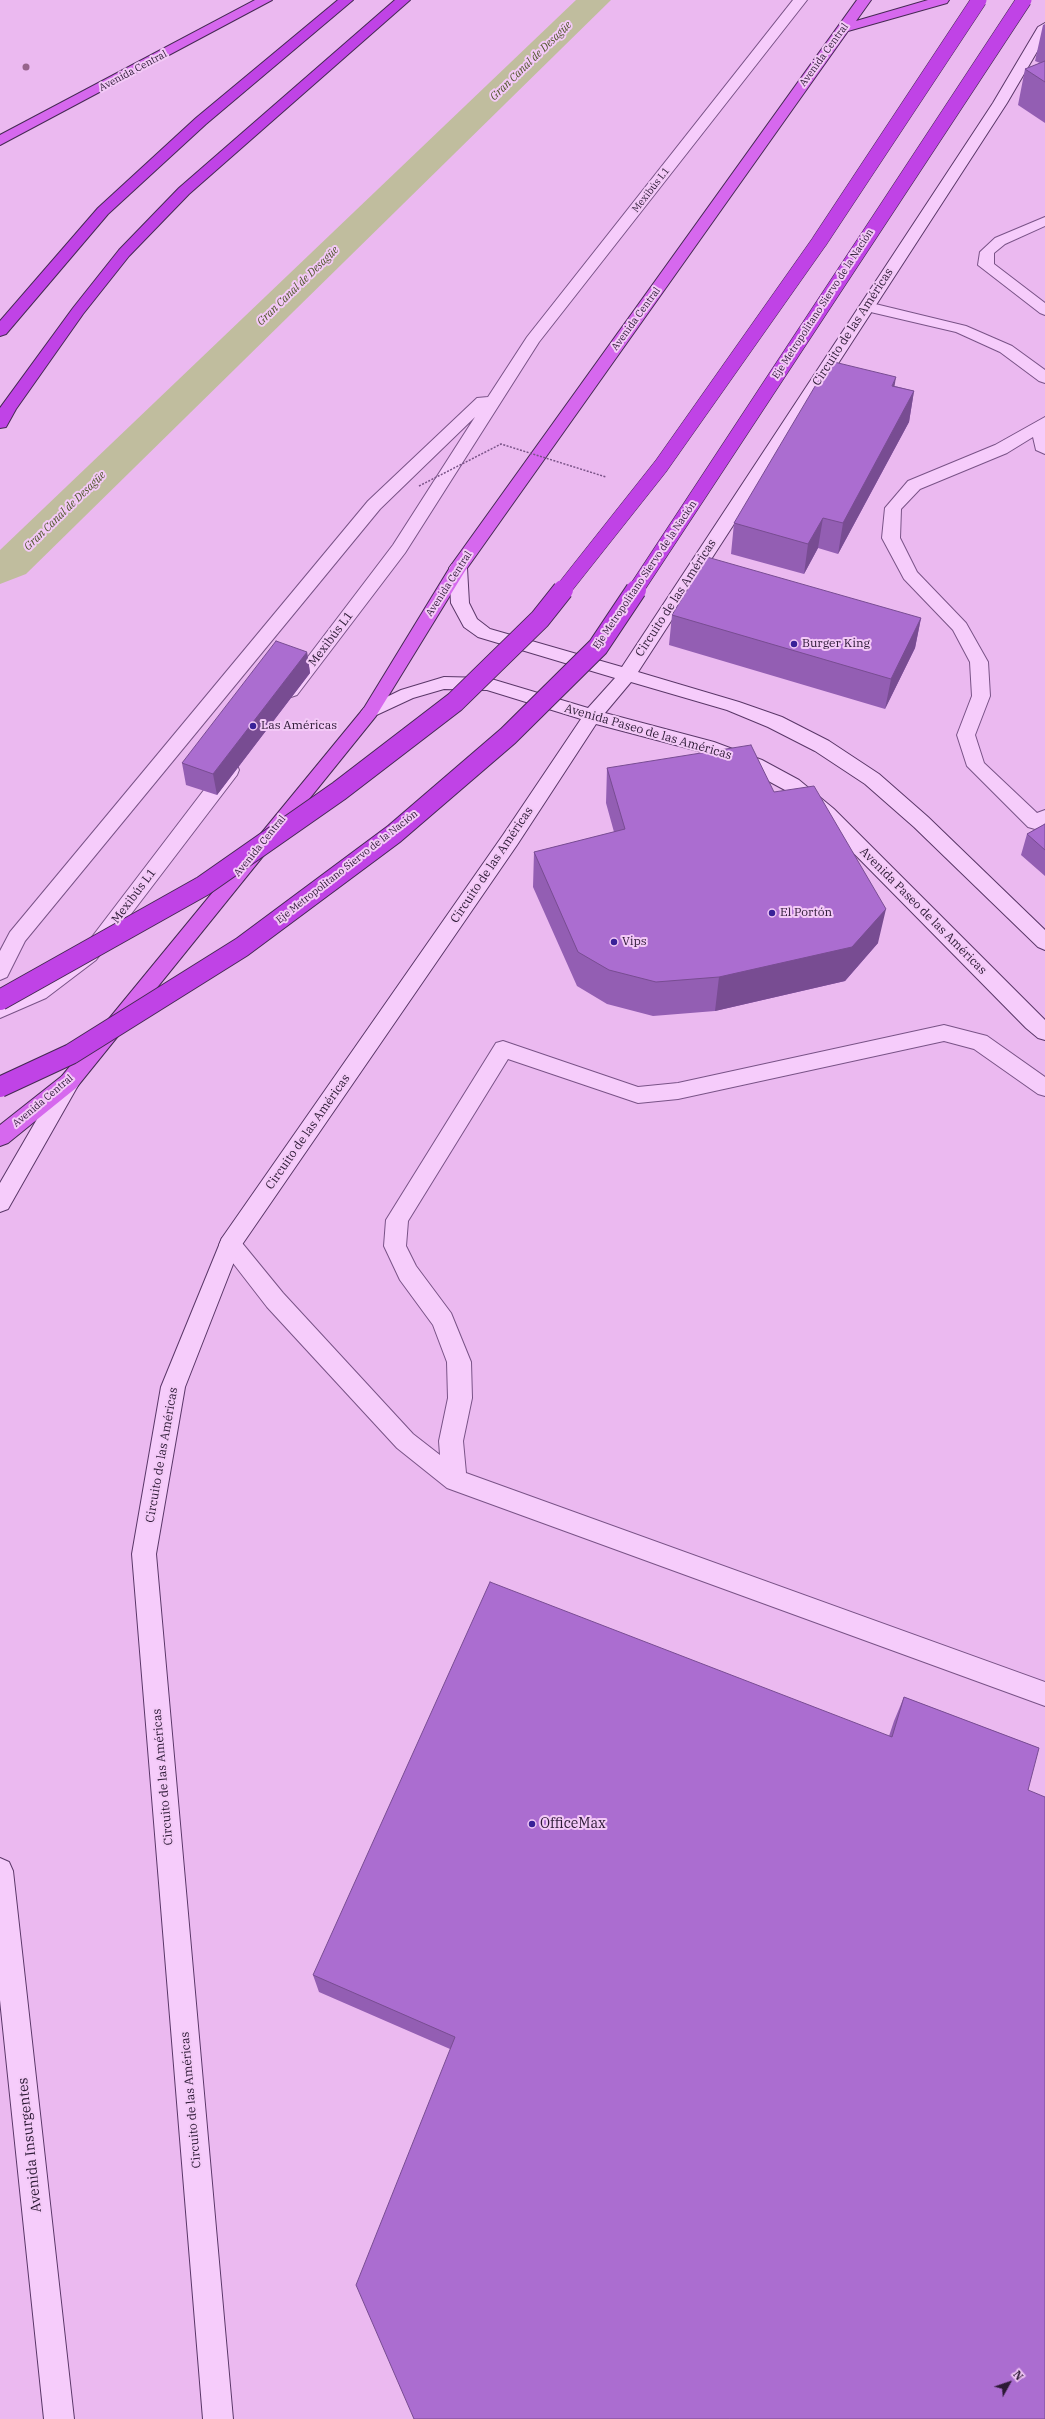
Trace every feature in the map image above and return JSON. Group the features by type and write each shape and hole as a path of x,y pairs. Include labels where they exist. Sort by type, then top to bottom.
{"highway":[{"name":"Avenida Central","path":"0,141 265,0"},
{"path":"0,330 103,211 201,121 346,0"},
{"path":"0,423 8,408 73,317 124,253 184,190 403,0"},
{"name":"Avenida Central","path":"0,1138 69,1082 370,712 458,568 864,0"},
{"path":"842,29 942,0"},
{"path":"0,1000 203,886 339,791 455,702 540,619 661,466 819,242 979,0"},
{"name":"Eje Metropolitano Siervo de la Nación","path":"0,1087 71,1054 248,943 394,834 508,736 598,647 1024,0"}],"main road":[{"name":"Mexibús L1","path":"279,707 399,549 504,381 533,340 800,0"},
{"name":"Circuito de las Américas","path":"218,2419 144,1554 173,1387 230,1245 510,840 592,716 626,676 1000,103 1045,27"},
{"path":"1045,221 1000,241 987,252 986,265 1045,310"},
{"path":"867,307 961,329 1006,349 1045,378"},
{"name":"Mexibús L1","path":"0,972 17,937 374,505 504,381"},
{"path":"1043,424 1042,446 1045,449"},
{"path":"1043,424 1001,449 914,485 893,508 891,538 910,575 960,627 979,662 981,696 966,735 976,766 1035,822 1045,817"},
{"path":"458,568 460,603 470,623 484,633 626,676 733,706 775,722 822,746 872,779 916,818 1045,942"},
{"name":"Avenida Paseo de las Américas","path":"370,712 407,694 444,683 488,684 592,716 707,747 755,765 792,785 827,814 1041,1023"},
{"name":"Mexibús L1","path":"0,1010 39,992 89,955 240,757"},
{"path":"455,1480 451,1441 460,1398 459,1362 443,1320 408,1273 395,1246 397,1220 503,1049 638,1096 678,1091 944,1033 980,1042 1045,1088"},
{"path":"0,1203 69,1082"},
{"path":"230,1245 275,1300 404,1441 455,1480 1045,1694"},
{"name":"Avenida Insurgentes","path":"0,1871 59,2419"}],"path":[{"path":"419,486 501,444 610,478"}],"building":[{"path":"1045,61 1045,82 1025,69"},
{"path":"830,361 896,377 892,386 914,391 843,523 823,518 808,544 734,523"},
{"path":"707,557 921,618 891,679 672,615"},
{"path":"276,641 307,652 213,774 182,763"},
{"path":"751,745 774,792 814,786 886,909 852,947 719,977 656,982 609,970 578,952 534,852 625,829 607,768"},
{"path":"1045,824 1045,850 1027,834"},
{"path":"490,1582 892,1737 904,1697 1039,1748 1028,1790 1045,1797 1045,2419 414,2419 356,2285 455,2037 313,1975"}],"waterway":[{"name":"Gran Canal de Desagüe","path":"0,570 11,564 595,0"}],"place":[{"name":"Burger King","path":"794,644"},
{"name":"Las Américas","path":"253,726"},
{"name":"El Portón","path":"772,913"},
{"name":"Vips","path":"614,942"},
{"name":"OfficeMax","path":"532,1824"}]}
